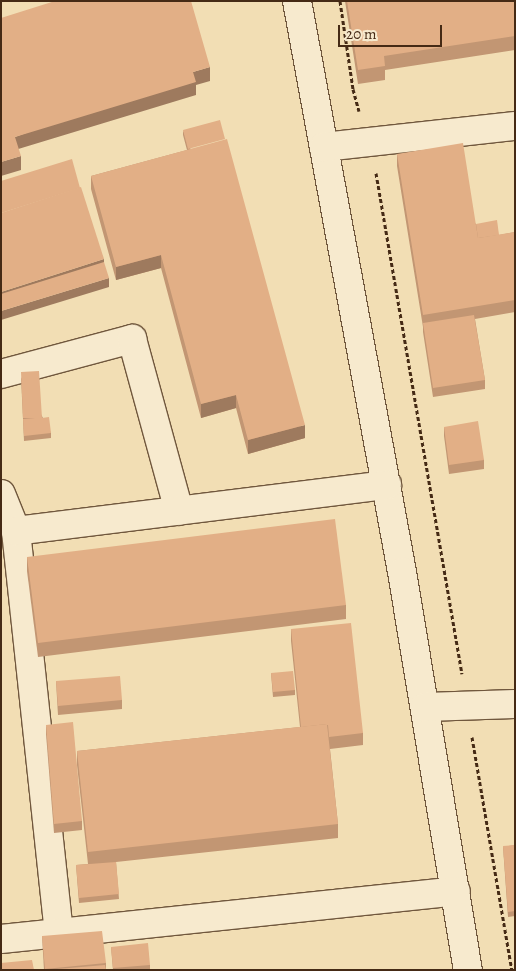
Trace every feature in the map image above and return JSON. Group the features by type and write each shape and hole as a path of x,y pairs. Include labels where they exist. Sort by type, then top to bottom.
{"street":[{"path":"297,1 387,485 468,970"},
{"path":"324,147 515,126"},
{"path":"1,374 132,339 179,511"},
{"path":"12,547 179,511 387,485"},
{"path":"1,494 12,547 59,933"},
{"path":"425,707 515,704"},
{"path":"1,939 456,891"}],"path":[{"path":"340,1 353,89 380,190 512,970"}],"building":[{"path":"55,1 191,1 210,67 193,72 196,82 15,137 21,156 1,162 1,18"},
{"path":"347,1 515,1 515,36 384,56 385,66 358,70"},
{"path":"220,120 225,139 188,149 183,130"},
{"path":"227,139 305,425 248,440 236,395 201,404 161,255 116,267 91,176"},
{"path":"463,143 478,238 515,232 515,300 423,315 397,154"},
{"path":"72,159 80,188 1,213 1,181"},
{"path":"81,187 104,259 1,292 1,213"},
{"path":"497,220 499,235 478,238 476,224"},
{"path":"104,262 109,278 1,311 1,294"},
{"path":"474,315 485,380 433,388 423,323"},
{"path":"39,371 42,418 49,417 51,433 24,436 23,419 35,418 23,418 21,372"},
{"path":"478,421 484,460 449,465 444,427"},
{"path":"335,519 346,605 38,643 27,557"},
{"path":"351,623 363,733 329,737 327,724 301,727 291,629"},
{"path":"293,671 295,690 273,692 271,673"},
{"path":"120,676 122,700 58,706 56,681"},
{"path":"73,722 82,821 54,824 46,725"},
{"path":"327,724 338,824 88,852 77,751"},
{"path":"515,845 515,911 508,912 503,846"},
{"path":"116,862 119,894 79,898 76,865"},
{"path":"102,931 106,963 45,969 42,936"},
{"path":"148,943 150,965 113,968 111,947"},
{"path":"32,960 34,970 1,970 1,963"},
{"path":"105,965 106,970 45,970"}]}
